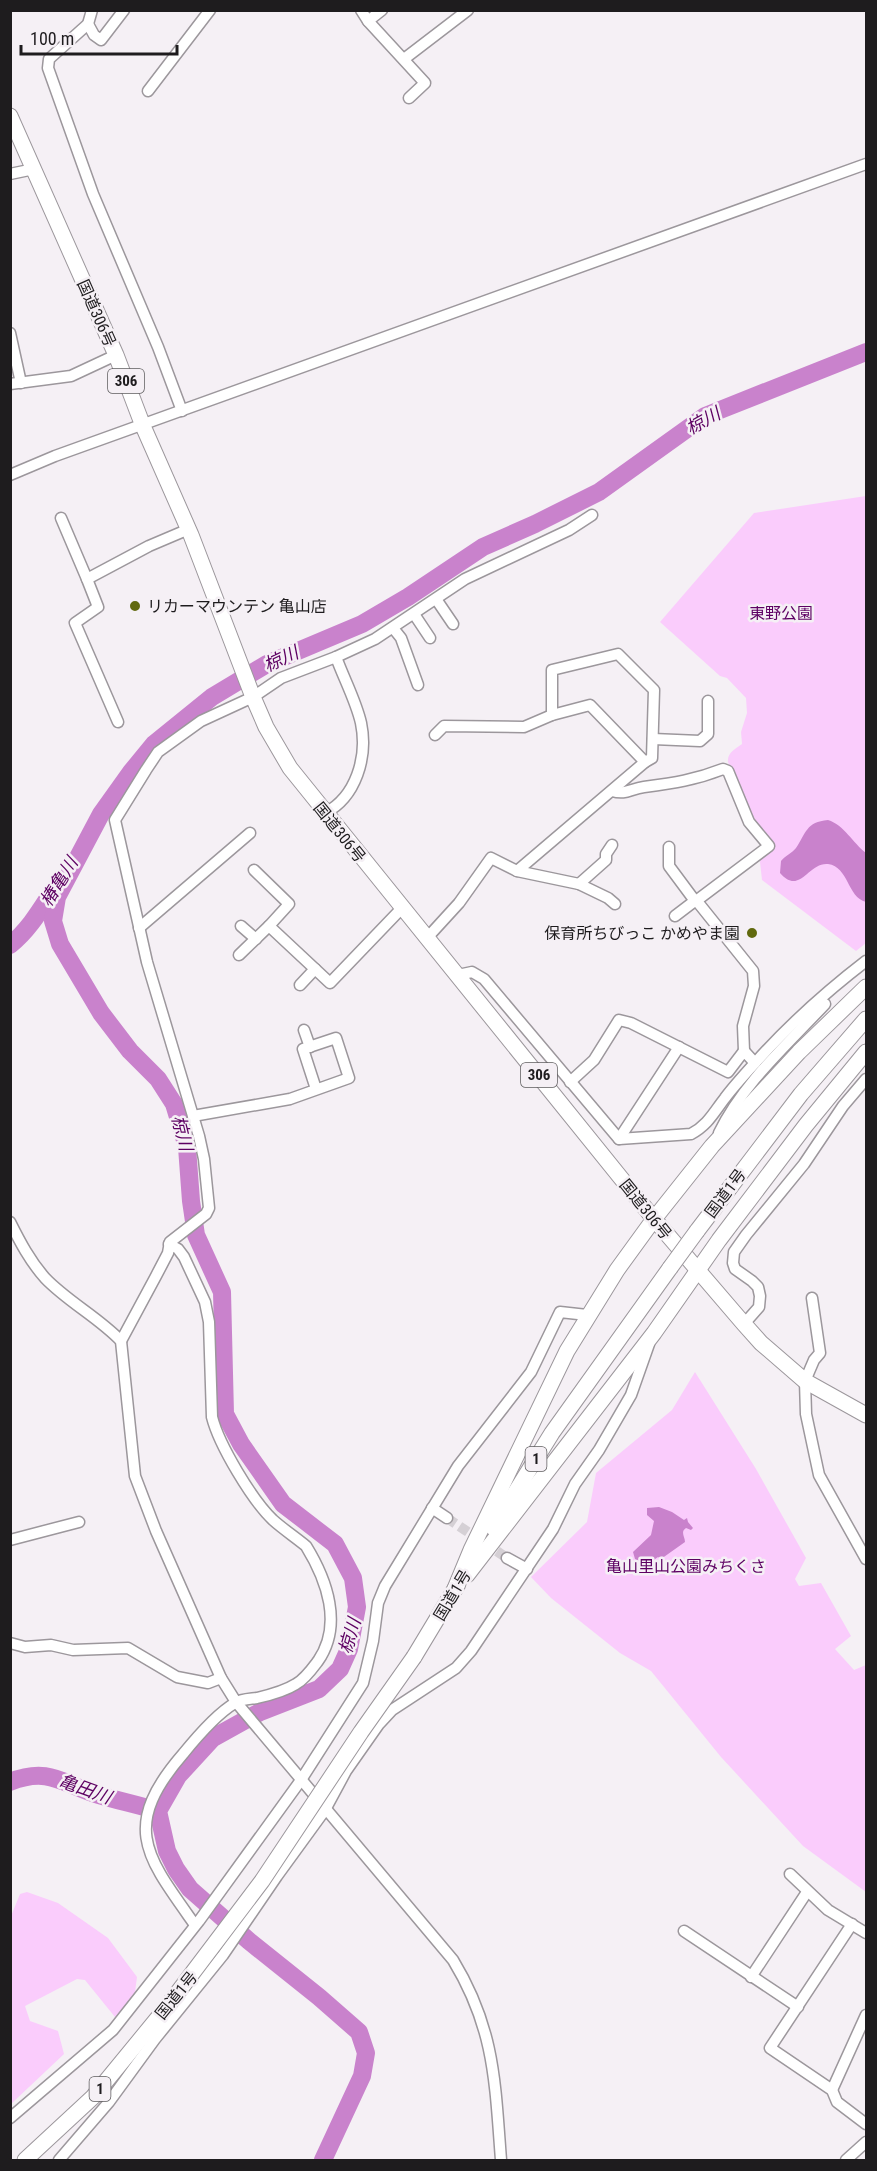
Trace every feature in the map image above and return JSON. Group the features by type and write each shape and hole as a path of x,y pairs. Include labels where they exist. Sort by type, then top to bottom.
{"highway":[{"name":"国道306号","path":"10,116 116,356 143,426 189,530 253,697 266,727 290,768 654,1219 744,1324 761,1343 804,1381 867,1415"},
{"path":"454,1591 562,1360 587,1315 617,1270 712,1146 799,1052 867,987"},
{"name":"国道1号","path":"24,2160 93,2097 166,2008 262,1881 414,1657 552,1433 697,1231 801,1094 867,1019"},
{"path":"454,1591 654,1333 806,1125 867,1052"}],"street":[{"path":"92,10 88,24 49,59 48,68 93,194 158,347 182,411"},
{"path":"88,24 94,35 101,40 124,10"},
{"path":"148,91 210,10"},
{"path":"361,10 368,21 425,83 409,98"},
{"path":"368,21 382,10"},
{"path":"404,59 468,10"},
{"path":"10,475 31,465 867,164"},
{"path":"10,174 34,170"},
{"path":"10,333 16,384 71,376 116,356"},
{"path":"501,2160 492,2056 484,2024 465,1980 449,1955 236,1702 221,1678 156,1532 135,1476 120,1341 168,1253 171,1241 206,1214 209,1208 204,1159 139,928 115,820 158,752 201,721 253,697 281,678 336,657 393,628 476,573 568,530 592,515"},
{"path":"61,518 98,608 75,622 118,722"},
{"path":"87,579 149,546 189,530"},
{"path":"436,599 453,624"},
{"path":"414,614 430,638"},
{"path":"393,628 401,638 418,684"},
{"path":"517,871 652,758 654,690 618,654 552,669 552,715"},
{"path":"325,813 335,807 351,788 360,765 363,747 359,716 336,657"},
{"path":"653,739 700,741 708,734 708,701"},
{"path":"435,735 444,726 525,726 552,715 590,705 645,762"},
{"path":"612,790 621,794 645,787 684,782 723,769 728,771 749,822 769,846 675,916"},
{"path":"139,928 250,833"},
{"path":"579,884 606,860 606,854 612,845"},
{"path":"570,1082 594,1060 620,1020 631,1023 728,1072 744,1052 743,1026 754,986 753,971 669,867 669,847"},
{"path":"427,938 459,903 491,858 517,871 579,884 608,898 615,904"},
{"path":"239,956 289,904 254,870"},
{"path":"269,926 330,983 402,908"},
{"path":"241,926 256,939"},
{"path":"619,1139 691,1134 701,1128 711,1120 725,1098 755,1063 791,1026 863,963"},
{"path":"712,1146 728,1115 751,1084 863,963"},
{"path":"300,985 315,969"},
{"path":"458,975 472,972 484,979 619,1139"},
{"path":"304,1030 310,1047"},
{"path":"193,1116 291,1099 349,1078 336,1038 303,1049 316,1089"},
{"path":"619,1139 679,1047"},
{"path":"744,1052 755,1063"},
{"path":"744,1324 759,1307 760,1296 758,1287 735,1269 734,1252 825,1136 843,1106 867,1079"},
{"path":"10,1222 28,1256 46,1279 92,1315 120,1341"},
{"path":"171,1241 184,1257 206,1302 209,1322 212,1417 216,1431 240,1474 272,1519 306,1546 327,1589 331,1625 329,1640 314,1668 298,1683 288,1688 258,1698 236,1702 199,1735 184,1752 165,1775 152,1800 144,1822 151,1857 197,1923"},
{"path":"812,1298 820,1353 804,1381 806,1414 819,1475 867,1559"},
{"path":"10,2118 113,2030 216,1898 301,1780 363,1683 373,1641 378,1603 384,1586 458,1466 531,1372 560,1312 587,1315"},
{"path":"59,2160 109,2102 229,1945 326,1810 346,1771 379,1724 392,1710 456,1668 492,1623 554,1529 575,1484 599,1450 631,1395 654,1333"},
{"path":"432,1508 447,1518"},
{"path":"10,1540 79,1522"},
{"path":"507,1558 527,1569"},
{"path":"10,1643 25,1647 51,1645 73,1650 128,1647 177,1677 208,1683 221,1678"},
{"path":"790,1874 828,1910 867,1933"},
{"path":"751,1977 807,1892"},
{"path":"852,1924 770,2048 832,2090 837,2102 867,2124"},
{"path":"684,1930 798,2007"},
{"path":"832,2090 867,2015"},
{"path":"846,2160 867,2142"}],"green space":[{"name":"東野公園","path":"866,496 866,943 856,951 762,880 760,862 763,844 728,762 730,754 742,744 741,732 747,713 746,698 727,678 720,676 660,622 754,513"},
{"name":"亀山里山公園みちくさ","path":"695,1372 756,1469 806,1558 795,1579 799,1586 821,1583 851,1636 835,1649 854,1670 866,1665 866,1892 803,1846 721,1757 651,1671 620,1653 551,1598 531,1577 587,1522 596,1473 672,1410"},
{"path":"27,1892 58,1903 108,1938 137,1977 134,2000 115,2017 85,1980 77,1979 25,2006 30,2021 58,2031 64,2054 11,2104 11,1916 20,1894"}],"shaded area":[{"path":"828,820 839,826 866,853 866,902 855,894 835,866 821,865 799,880 793,881 780,873 781,861 796,848 807,829 815,823"},
{"path":"659,1507 684,1520 687,1518 693,1528 684,1530 685,1542 661,1559 658,1557 645,1566 635,1559 633,1552 651,1535 654,1521 647,1515 647,1508"}],"waterway":[{"name":"椋川","path":"323,2160 362,2076 366,2053 359,2032 190,1889 167,1851 158,1811 178,1776 213,1738 260,1712 319,1689 340,1669 349,1649 357,1607 353,1578 335,1544 283,1504 241,1444 225,1414 222,1292 196,1235 187,1147 174,1104 158,1079 130,1051 101,1013 60,944 53,921 57,897 101,814 131,772 154,744 212,697 267,664 362,624 408,597 483,547 599,492 705,416 866,352"},
{"name":"椿亀川","path":"10,945 29,926 54,889"},
{"name":"亀田川","path":"10,1782 47,1776 99,1795 158,1811"}],"tunnel":[{"path":"447,1518 507,1558"}],"place":[{"name":"リカーマウンテン 亀山店","path":"135,606"},
{"name":"保育所ちびっこ かめやま園","path":"752,933"}]}
